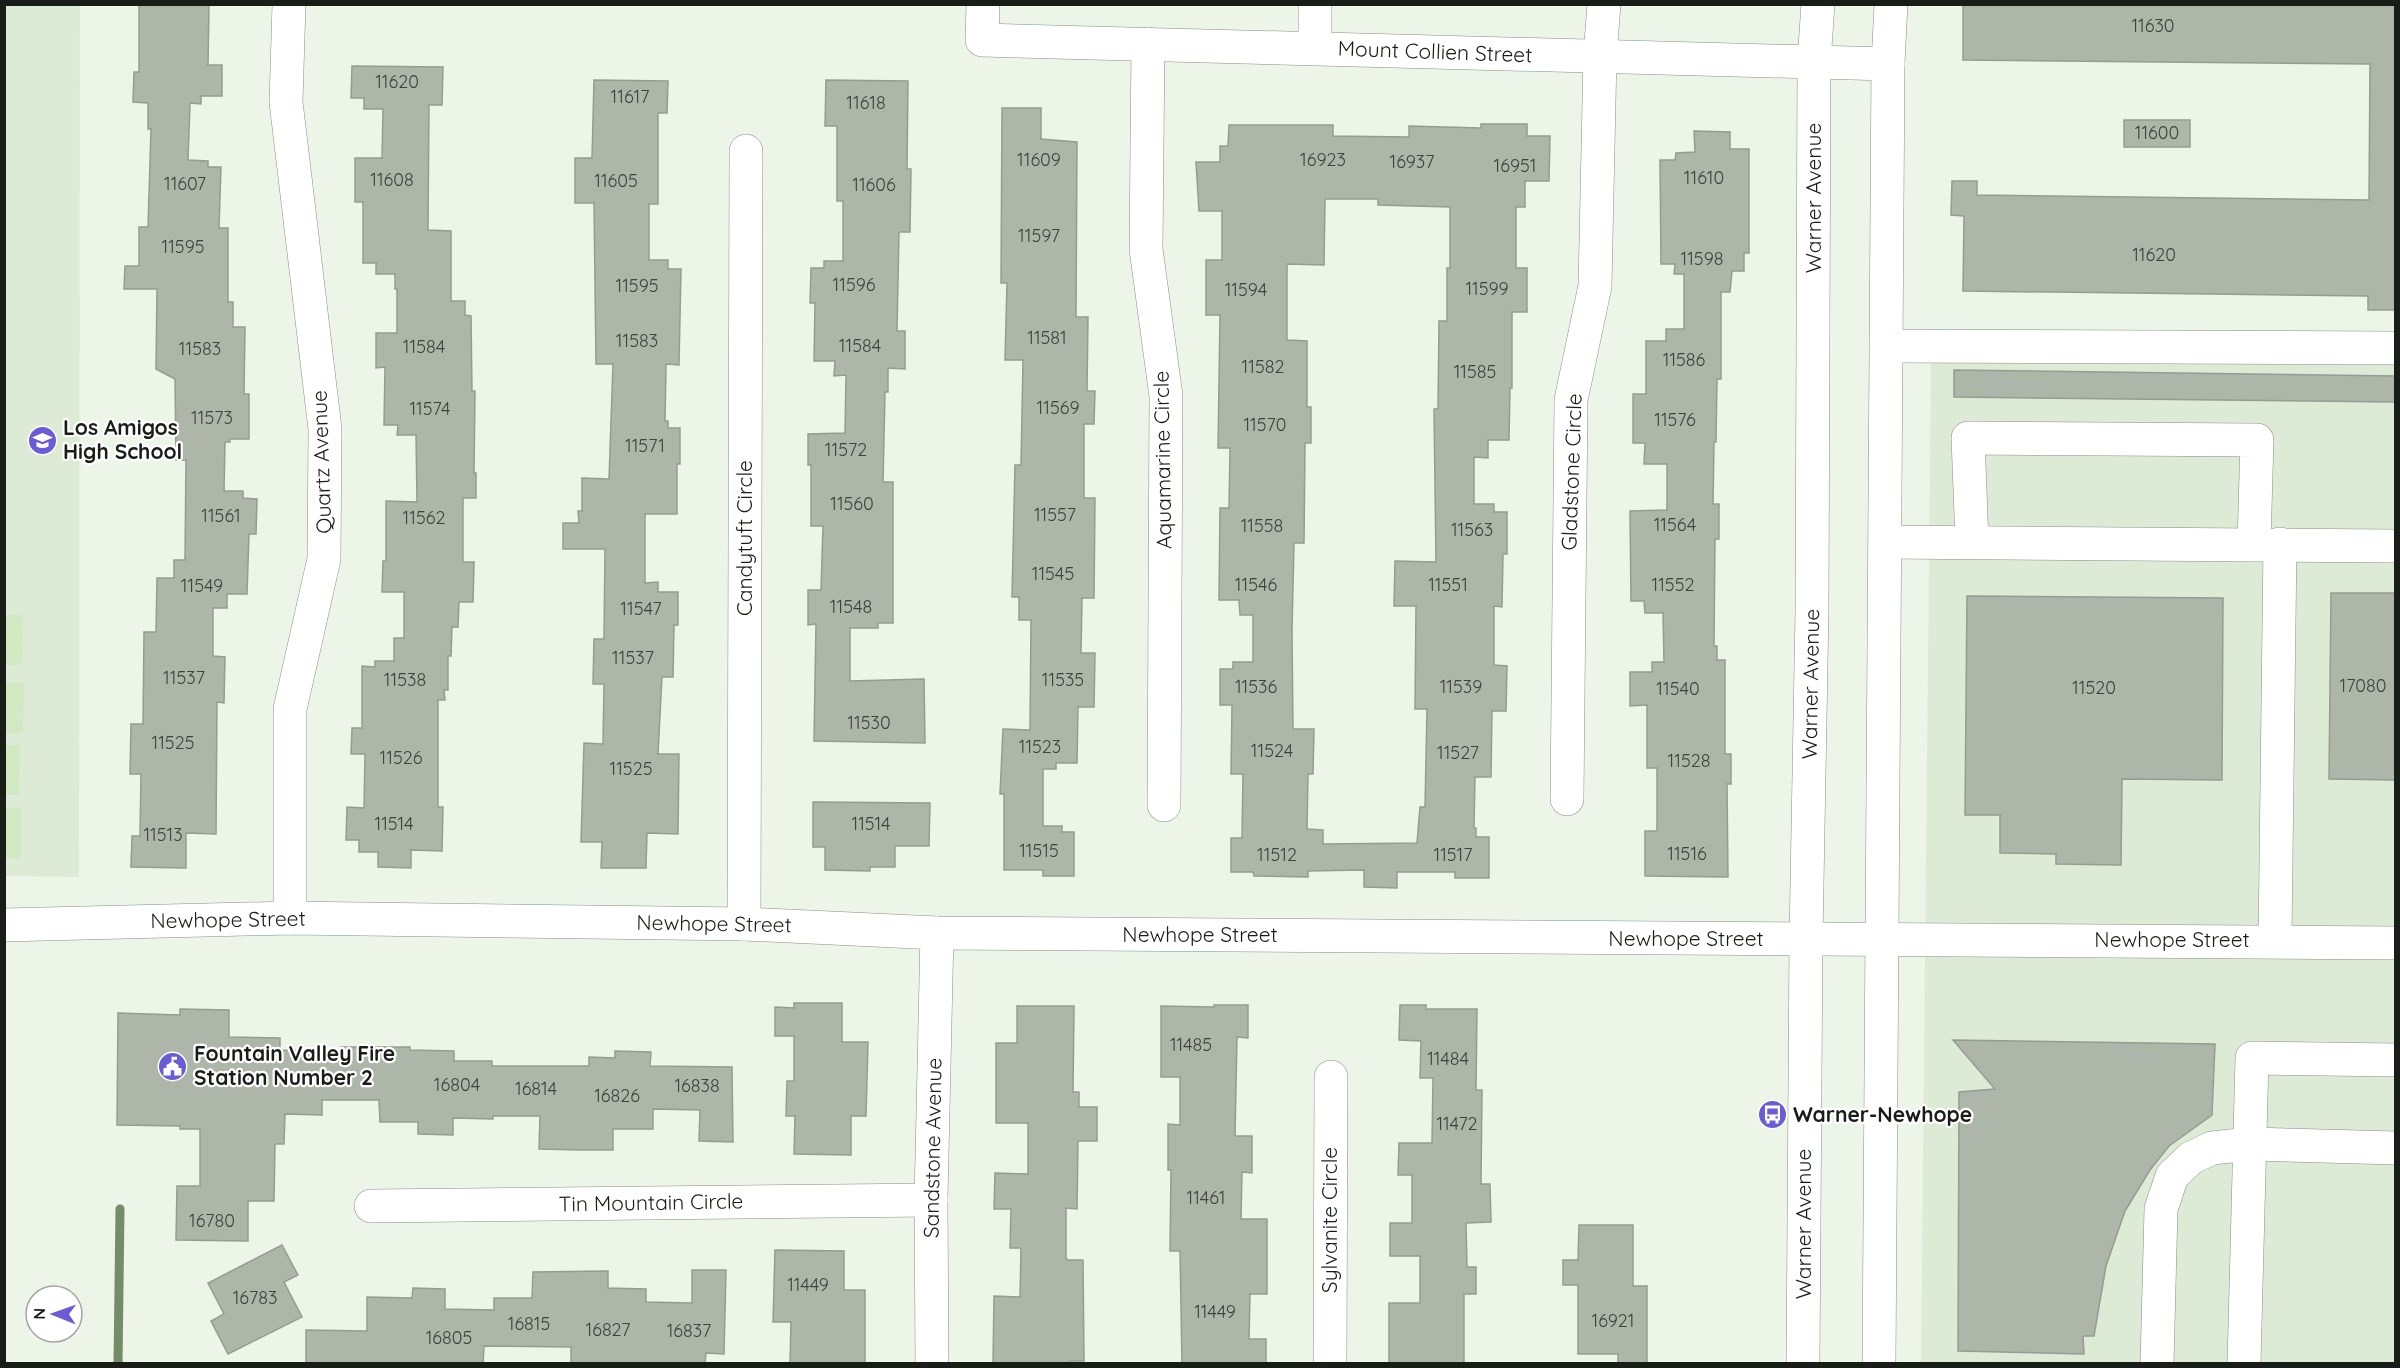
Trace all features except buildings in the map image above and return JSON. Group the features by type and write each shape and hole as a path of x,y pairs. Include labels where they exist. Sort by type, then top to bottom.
{"street":[{"name":"Quartz Avenue","path":"289,4 286,102 326,429 324,559 290,708 290,918"},
{"name":"Mount Collien Street","path":"983,4 982,40 1888,64"},
{"path":"1315,4 1315,48"},
{"name":"Gladstone Circle","path":"1567,799 1571,400 1595,286 1600,56 1604,4"},
{"name":"Warner Avenue","path":"1803,1364 1806,939 1812,610 1814,62 1818,4"},
{"path":"1879,1364 1888,64 1891,4"},
{"name":"Aquamarine Circle","path":"1148,44 1146,249 1166,396 1164,805"},
{"name":"Candytuft Circle","path":"744,924 747,151"},
{"path":"1887,346 2396,348"},
{"path":"1972,542 1968,438 2257,440 2267,544 2275,940"},
{"path":"1886,542 2396,546"},
{"name":"Newhope Street","path":"4,925 290,918 744,924 937,933 1883,940 2275,940 2396,943"},
{"name":"Sandstone Avenue","path":"932,1364 931,1200 937,933"},
{"path":"2244,1364 2252,1058 2396,1060"},
{"name":"Sylvanite Circle","path":"1330,1364 1331,1077"},
{"path":"2157,1364 2161,1209 2172,1176 2191,1158 2212,1148 2250,1144 2396,1148"},
{"name":"Tin Mountain Circle","path":"371,1206 931,1200"}],"shaded area":[{"name":"Los Amigos High School","path":"5,5 80,5 79,877 5,876"},
{"path":"1931,362 2395,365 2395,1363 1921,1364"}],"green space":[{"path":"5,615 23,615 22,665 5,665"},
{"path":"5,683 24,683 23,733 5,733"},
{"path":"5,745 20,745 19,795 5,795"},
{"path":"5,808 21,809 21,859 5,858"}],"waterway":[{"path":"118,1364 120,1209"}],"place":[{"name":"Los Amigos High School","path":"42,440"},
{"name":"Fountain Valley Fire Station Number 2","path":"173,1066"},
{"name":"Warner-Newhope","path":"1772,1115"}]}
